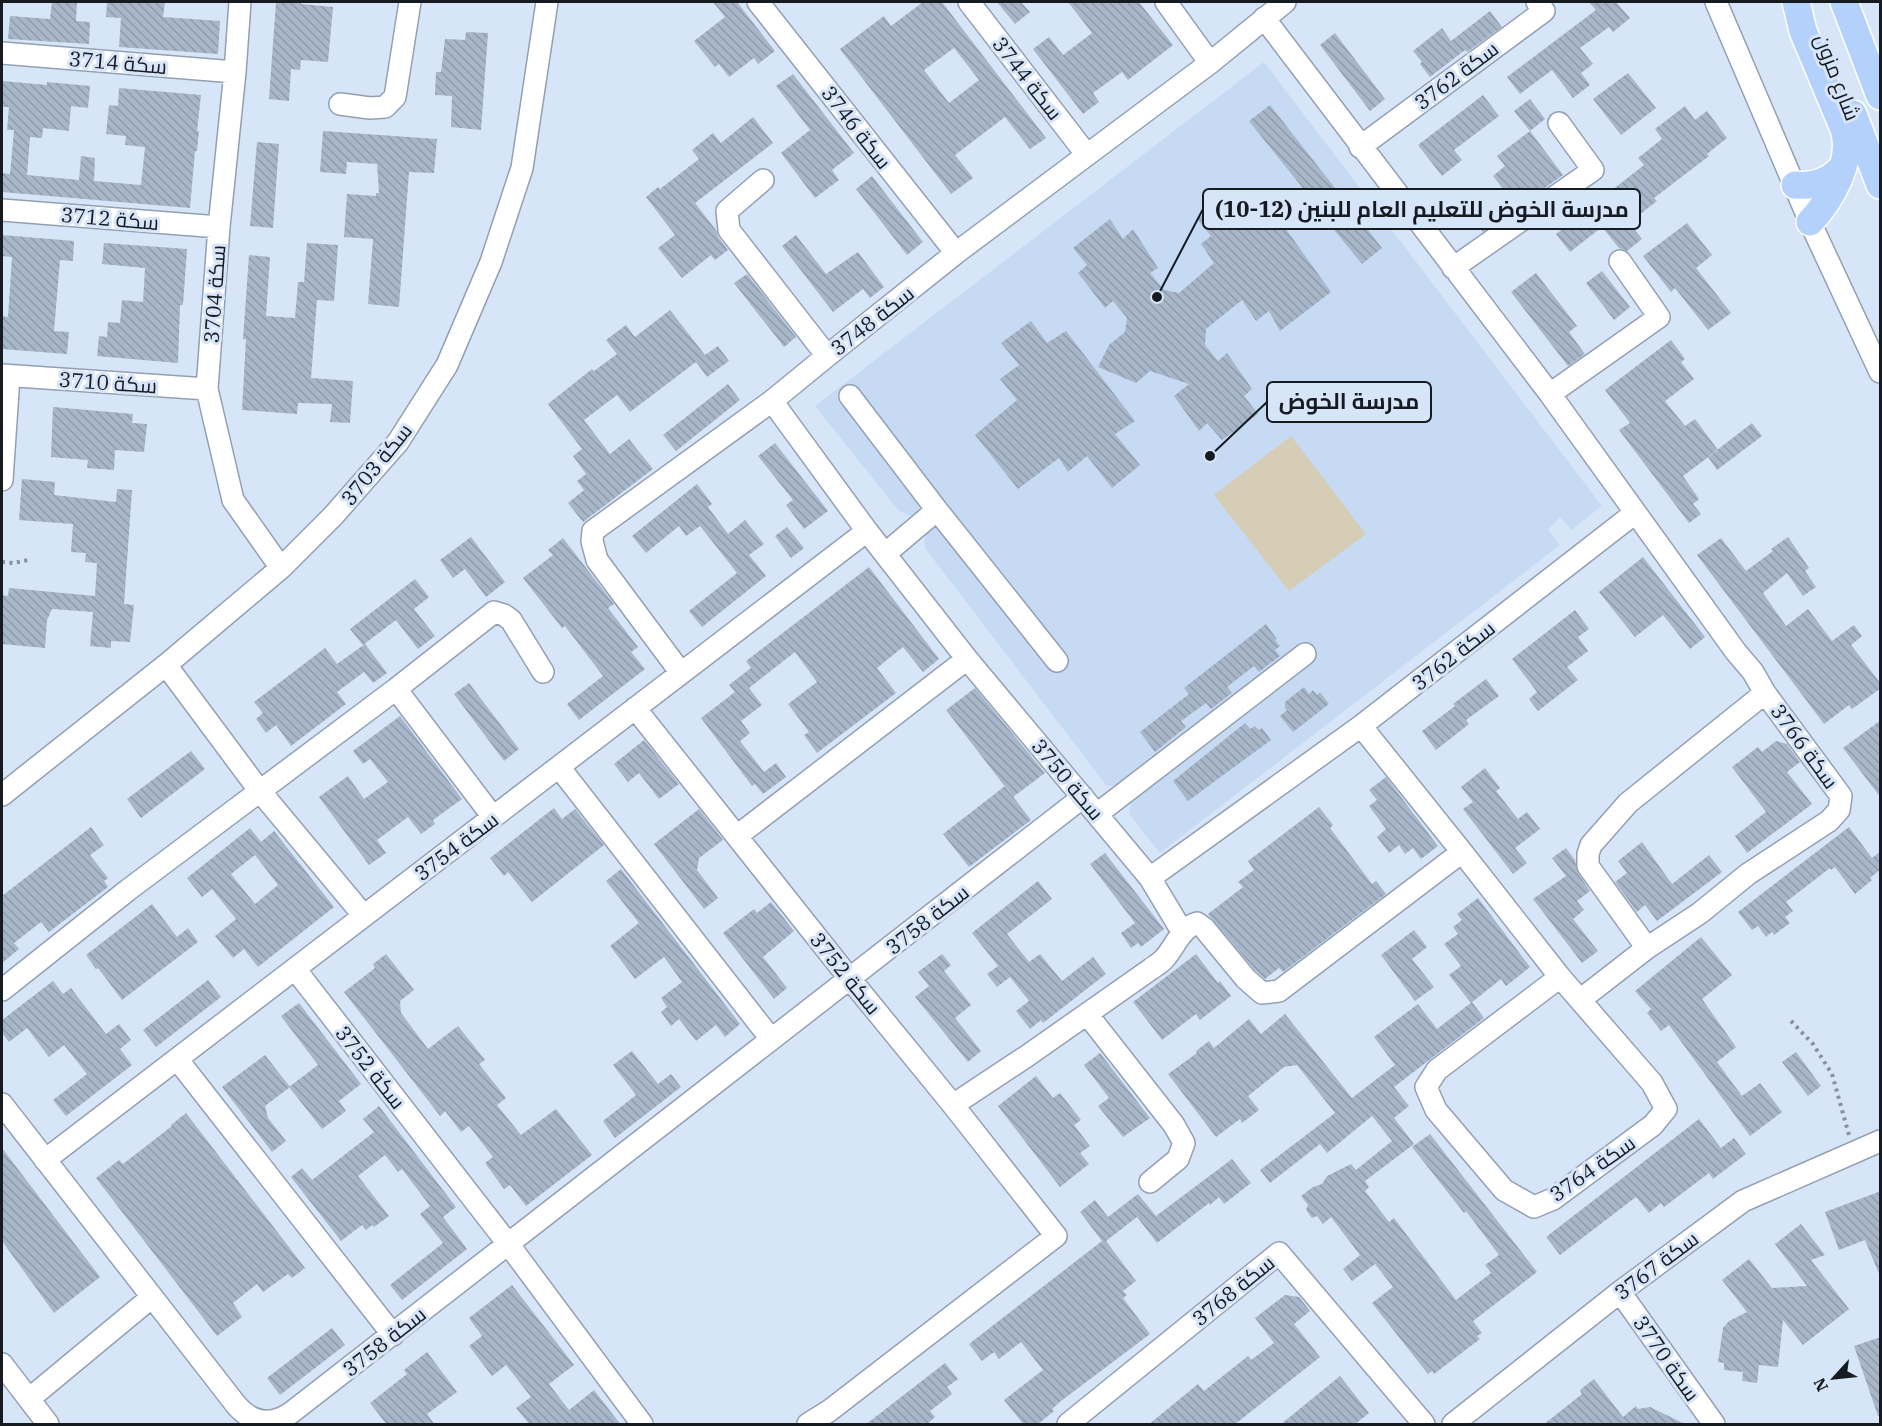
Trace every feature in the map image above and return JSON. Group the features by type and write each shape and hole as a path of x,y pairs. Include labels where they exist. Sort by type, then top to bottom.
{"main road":[{"path":"1796,2 1803,31 1846,136 1847,153 1830,197 1810,222"},
{"name":"شارع مزون","path":"1809,2 1881,185"},
{"name":"شارع مزون","path":"1844,2 1881,96"},
{"path":"1857,36 1881,66"},
{"path":"1795,185 1816,185 1835,176 1842,168"}],"street":[{"name":"سكة 3704","path":"240,2 219,227 207,389 233,500 281,568"},
{"path":"340,104 370,108 385,107 395,98 410,2"},
{"name":"سكة 3703","path":"2,795 166,665 281,568 334,515 398,442 447,366 491,262 522,168 547,2"},
{"name":"سكة 3746","path":"758,2 956,253"},
{"name":"سكة 3744","path":"969,2 1087,155"},
{"path":"1166,2 1209,63"},
{"name":"سكة 3748","path":"681,673 597,560 592,541 593,531 772,401 956,253 1209,63 1285,2"},
{"name":"سكة 3762","path":"1360,147 1544,10 1537,2"},
{"path":"1716,2 1810,222 1881,372"},
{"path":"1264,18 1550,394 1635,513"},
{"name":"سكة 3714","path":"2,53 235,72"},
{"path":"1453,268 1593,170 1558,123"},
{"path":"763,180 727,212 729,230 827,356"},
{"name":"سكة 3712","path":"2,210 219,227"},
{"path":"1550,394 1659,317 1620,261"},
{"name":"سكة 3710","path":"2,480 5,375 207,389"},
{"path":"850,396 1057,661"},
{"name":"سكة 3750","path":"772,401 867,531 967,659 1150,878 1183,933"},
{"path":"885,554 937,510"},
{"name":"سكة 3762","path":"1150,878 1361,726 1635,513"},
{"name":"سكة 3766","path":"1580,999 1647,948 1700,913 1748,874 1829,821 1839,810 1841,796 1765,693 1753,672 1635,513"},
{"name":"سكة 3754","path":"45,1160 867,531"},
{"path":"2,990 128,890 494,612 511,620 543,672"},
{"path":"1097,814 1305,654"},
{"path":"737,836 967,659"},
{"path":"166,665 259,790 364,916"},
{"path":"396,688 493,817"},
{"path":"1647,948 1588,866 1588,854 1592,845 1628,803 1765,693"},
{"name":"سكة 3752","path":"635,708 1056,1236 834,1418"},
{"name":"سكة 3764","path":"1361,726 1560,977 1652,1083 1666,1109 1653,1125 1552,1199 1534,1207 1504,1190 1437,1110 1426,1087 1437,1070 1560,977"},
{"path":"559,767 771,1039"},
{"name":"سكة 3758","path":"2,1104 243,1413 259,1421 277,1421 285,1418 393,1335 1083,797"},
{"path":"953,1104 1164,959 1191,924 1197,923 1204,928 1246,979 1262,993 1279,991 1462,852"},
{"name":"سكة 3752","path":"294,969 509,1245 642,1425"},
{"path":"1087,1014 1174,1125 1184,1143 1178,1159 1150,1182"},
{"path":"177,1059 393,1335"},
{"name":"سكة 3767","path":"1453,1425 1620,1292 1743,1200 1881,1141"},
{"name":"سكة 3768","path":"1068,1425 1279,1253 1424,1425"},
{"name":"سكة 3770","path":"1620,1292 1714,1425"},
{"path":"29,1399 152,1297"},
{"path":"2,1364 48,1425"},
{"path":"808,1425 834,1418"}],"path":[{"path":"2,562 13,563 29,560"},
{"path":"1791,1021 1813,1044 1832,1074 1853,1153"}],"shaded area":[{"path":"1264,62 1602,506 1571,530 1560,517 1548,530 1560,545 1160,853 1129,814 1131,802 1118,787 1106,785 925,548 926,535 911,516 899,511 815,406"},
{"path":"1291,436 1366,534 1289,591 1214,495"}],"building":[{"path":"52,2 77,2 76,21 90,22 89,44 8,39 10,16 50,19"},
{"path":"107,2 165,2 163,17 220,21 218,54 119,47 121,18 106,17"},
{"path":"276,2 301,2 301,4 333,7 328,62 301,60 300,70 291,69 289,101 269,99"},
{"path":"713,2 737,2 775,51 758,64 754,58 729,77 719,64 715,67 694,41 725,17"},
{"path":"923,2 942,2 1046,138 1030,149 1005,117 955,155 973,178 951,194 840,49 884,16 891,26","holes":["954,48 979,80 949,103 924,70"]},
{"path":"997,2 1021,2 1030,12 1015,24"},
{"path":"1068,2 1139,2 1173,45 1128,80 1122,72 1093,93 1099,102 1083,114 1033,49 1049,37 1063,55 1092,33"},
{"path":"1589,2 1616,2 1630,18 1613,32 1609,27 1580,48 1593,64 1581,73 1590,85 1573,98 1552,70 1520,94 1507,77 1596,10"},
{"path":"1490,11 1502,27 1467,52 1465,50 1430,77 1413,51 1442,28 1451,41"},
{"path":"466,32 488,33 481,130 451,127 452,96 435,95 436,72 441,72 445,39 465,40"},
{"path":"1335,33 1385,99 1370,111 1320,45"},
{"path":"1628,73 1656,108 1621,135 1593,99"},
{"path":"793,74 854,153 832,170 839,180 815,198 781,153 810,130 776,86"},
{"path":"2,81 90,86 88,108 71,106 69,131 43,128 42,138 30,137 27,175 79,180 81,156 95,158 94,181 141,185 145,147 125,145 126,136 106,134 109,105 118,106 119,88 201,95 190,208 2,192 2,173 10,174 14,130 7,130 9,107 2,107"},
{"path":"1483,95 1499,116 1454,150 1462,160 1442,176 1418,145"},
{"path":"1530,99 1545,119 1530,131 1514,111"},
{"path":"1270,105 1382,248 1362,264 1249,121"},
{"path":"1685,106 1695,120 1707,111 1727,138 1707,154 1709,156 1654,198 1657,201 1629,223 1642,239 1627,251 1619,248 1602,227 1570,252 1556,234 1644,165 1638,158 1662,139 1655,129"},
{"path":"753,117 773,143 695,203 728,250 715,260 711,255 682,278 658,248 675,235 646,197 699,159 692,150 713,133 721,143"},
{"path":"323,131 437,139 434,173 409,172 399,307 368,304 373,239 344,237 347,194 376,196 376,193 379,193 377,164 347,162 346,174 320,172"},
{"path":"1530,131 1563,175 1483,232 1473,219 1507,194 1493,176 1505,166 1497,156"},
{"path":"257,142 279,144 273,228 250,226"},
{"path":"872,176 923,242 907,255 856,189"},
{"path":"1238,188 1251,207 1263,197 1331,292 1280,331 1269,311 1256,321 1242,300 1206,329 1205,345 1218,361 1227,353 1252,389 1244,396 1258,414 1222,440 1207,423 1199,431 1174,396 1189,384 1150,371 1136,383 1098,367 1109,345 1125,332 1127,318 1113,301 1105,308 1078,273 1087,265 1073,248 1110,219 1123,239 1133,229 1158,268 1150,273 1164,290 1179,293 1214,263 1201,244 1211,236 1197,219"},
{"path":"1687,223 1712,255 1696,268 1731,313 1708,330 1675,288 1671,292 1643,256"},
{"path":"2,235 74,241 73,261 60,260 54,331 69,332 67,354 2,349 2,316 8,317 12,257 2,256"},
{"path":"796,235 826,274 858,252 884,287 870,298 863,289 833,312 782,246"},
{"path":"104,243 187,249 183,305 180,305 178,363 97,356 99,336 107,337 108,322 120,323 122,300 143,302 145,268 102,264"},
{"path":"307,243 338,245 334,301 317,300 311,378 353,381 350,423 330,422 332,404 298,403 297,414 242,410 246,339 243,339 249,255 270,257 266,316 295,318 298,282 304,282"},
{"path":"1602,271 1630,307 1614,320 1586,283"},
{"path":"1536,273 1577,326 1569,332 1585,354 1568,366 1511,292"},
{"path":"747,274 796,337 784,347 734,283"},
{"path":"670,310 705,355 718,346 729,361 707,377 696,362 630,412 617,395 584,420 610,454 629,439 653,469 583,522 568,503 584,490 577,481 586,474 573,456 582,449 548,404 592,369 594,371 617,354 606,340 626,325 635,337"},
{"path":"1031,321 1047,343 1066,331 1135,421 1115,434 1140,465 1112,488 1087,456 1068,472 1059,458 1018,489 975,435 1017,400 1000,379 1019,365 1001,343"},
{"path":"1671,340 1685,359 1681,362 1694,379 1665,401 1685,426 1695,419 1718,450 1683,476 1699,499 1693,504 1701,514 1689,523 1619,430 1630,423 1605,390"},
{"path":"728,384 740,400 676,451 663,435"},
{"path":"53,407 133,414 132,423 147,424 144,452 115,450 114,470 87,468 88,460 51,457"},
{"path":"1752,423 1762,436 1717,470 1708,457"},
{"path":"775,443 828,511 804,529 786,505 793,500 758,456"},
{"path":"22,479 55,482 54,495 116,502 117,489 132,490 124,604 134,605 130,642 111,641 111,648 90,646 93,612 52,609 47,620 45,648 2,644 2,595 8,596 9,588 95,596 97,563 85,562 86,553 71,552 73,524 19,520"},
{"path":"697,484 712,504 708,507 728,534 745,520 764,544 749,555 766,576 702,627 689,611 737,573 700,526 686,536 679,526 646,553 632,536"},
{"path":"787,527 804,548 791,558 775,536"},
{"path":"471,537 505,582 486,597 465,569 453,578 440,560"},
{"path":"1788,537 1809,568 1805,571 1816,587 1803,596 1787,573 1763,593 1786,626 1808,609 1832,641 1854,625 1862,636 1851,645 1881,684 1881,688 1852,709 1849,705 1824,724 1697,555 1721,538 1746,571"},
{"path":"563,538 614,604 608,608 638,647 631,652 645,669 579,720 567,704 603,676 565,626 562,628 523,578 553,555 548,550"},
{"path":"1643,557 1705,637 1690,649 1663,615 1635,637 1599,592"},
{"path":"869,567 939,659 923,672 903,647 877,668 896,693 817,753 804,735 809,732 788,704 817,682 795,652 749,688 762,705 741,721 750,733 740,741 764,772 776,763 786,777 763,794 755,784 752,786 701,718 735,692 729,685 751,668 746,661"},
{"path":"415,579 429,597 414,609 435,636 418,649 396,620 363,645 350,629"},
{"path":"1575,610 1589,629 1578,637 1588,651 1567,667 1578,680 1538,711 1529,699 1537,692 1512,659"},
{"path":"1266,624 1277,639 1275,640 1280,646 1275,650 1280,656 1259,672 1254,666 1227,687 1232,693 1211,709 1206,703 1181,721 1186,727 1155,752 1140,732 1189,694 1184,688"},
{"path":"365,644 387,673 373,683 364,672 337,692 346,704 291,746 276,725 266,733 256,719 263,713 254,702 325,648 337,664"},
{"path":"1486,679 1499,696 1466,720 1469,724 1436,750 1422,731"},
{"path":"469,683 519,749 504,761 454,694"},
{"path":"1304,687 1309,694 1313,690 1317,695 1320,692 1329,704 1293,732 1280,716 1287,710 1285,702"},
{"path":"975,688 1045,773 1013,797 946,710"},
{"path":"400,716 462,799 433,820 435,824 421,834 408,817 377,840 386,853 369,865 319,797 348,776 364,799 388,782 370,759 363,764 353,751"},
{"path":"1881,720 1881,798 1843,748"},
{"path":"1245,723 1250,729 1255,726 1259,730 1262,728 1271,740 1188,801 1173,781"},
{"path":"644,740 679,784 659,799 639,773 628,782 614,764"},
{"path":"1776,741 1787,744 1800,762 1787,772 1812,804 1747,853 1735,836 1766,812 1732,767 1758,747 1762,752"},
{"path":"191,751 205,769 141,818 127,799"},
{"path":"1485,768 1500,788 1496,791 1518,819 1527,812 1540,829 1515,848 1527,863 1513,874 1463,809 1473,802 1461,787"},
{"path":"1386,777 1438,846 1421,859 1413,848 1405,854 1399,845 1389,853 1377,837 1386,829 1369,806 1377,800 1369,790"},
{"path":"1005,786 1031,820 969,867 943,834"},
{"path":"1319,807 1333,825 1330,828 1372,884 1376,881 1386,894 1283,972 1279,968 1265,979 1208,914 1243,887 1238,882 1254,870 1248,861"},
{"path":"554,808 562,819 575,809 604,845 532,902 508,872 504,876 490,858"},
{"path":"699,809 723,840 699,858 697,870 718,898 704,909 654,844"},
{"path":"91,827 104,845 90,855 108,878 104,881 108,887 49,932 41,922 14,943 19,949 2,963 2,896"},
{"path":"1849,827 1872,858 1881,851 1881,869 1870,878 1872,880 1855,894 1835,867 1831,870 1830,868 1786,902 1793,911 1785,917 1790,923 1774,935 1772,932 1766,937 1758,926 1752,930 1738,912"},
{"path":"250,828 261,842 274,831 334,907 258,967 244,949 233,958 215,936 236,919 212,889 202,897 187,878","holes":["255,855 278,885 255,904 231,874"]},
{"path":"1642,842 1672,884 1709,855 1722,872 1657,921 1645,905 1637,912 1615,882 1627,873 1618,861"},
{"path":"1566,848 1575,860 1578,873 1590,891 1577,901 1584,910 1573,919 1598,951 1582,963 1533,899 1566,876 1552,858"},
{"path":"1105,853 1164,929 1141,947 1138,943 1131,948 1121,933 1135,923 1090,864"},
{"path":"621,869 740,1024 725,1037 716,1025 696,1041 679,1019 671,1026 661,1012 667,1007 661,998 682,982 664,957 635,979 610,946 639,923 606,881"},
{"path":"1038,881 1052,899 1007,934 1029,962 1040,954 1062,981 1093,957 1106,974 1043,1023 1041,1020 1030,1029 1016,1011 1029,1001 1010,977 997,987 987,974 998,966 972,933"},
{"path":"1478,898 1530,967 1506,986 1501,979 1471,1003 1449,975 1461,966 1444,944 1458,934 1453,927 1462,920 1457,914"},
{"path":"771,902 794,931 763,957 787,988 774,999 723,933 754,909 757,913"},
{"path":"152,904 177,937 188,928 198,942 122,1000 86,955"},
{"path":"1414,930 1427,947 1412,959 1434,987 1415,1001 1381,955"},
{"path":"1701,937 1732,975 1702,999 1736,1047 1717,1062 1742,1096 1760,1083 1782,1112 1750,1136 1669,1025 1661,1031 1647,1013 1651,1009 1635,991"},
{"path":"386,954 414,990 400,1001 401,1013 428,1049 458,1026 485,1060 479,1064 506,1098 497,1105 521,1135 556,1109 592,1155 526,1206 510,1185 504,1189 485,1163 493,1157 469,1126 461,1132 445,1111 440,1116 344,992 375,968 373,964"},
{"path":"942,954 951,965 944,971 971,1005 955,1018 981,1051 968,1062 915,997 929,986 918,972"},
{"path":"1196,954 1231,996 1200,1020 1196,1014 1162,1040 1133,1002"},
{"path":"208,980 221,997 156,1047 143,1030"},
{"path":"53,981 63,994 71,988 106,1034 119,1024 131,1040 120,1049 132,1065 66,1116 53,1100 87,1074 64,1045 49,1057 27,1028 9,1042 2,1033 2,1020"},
{"path":"1472,1002 1484,1018 1394,1087 1409,1106 1394,1118 1414,1144 1365,1181 1369,1187 1365,1191 1389,1222 1394,1218 1456,1300 1491,1273 1485,1265 1499,1255 1466,1211 1464,1213 1412,1147 1430,1134 1537,1272 1473,1321 1482,1333 1477,1336 1480,1339 1434,1374 1432,1371 1428,1374 1372,1303 1393,1287 1375,1264 1352,1281 1343,1269 1360,1255 1331,1217 1323,1224 1317,1216 1312,1218 1306,1210 1308,1205 1301,1196 1313,1187 1322,1184 1327,1176 1351,1164 1356,1170 1392,1141 1372,1116 1327,1153 1320,1144 1270,1183 1260,1170 1335,1113 1297,1065 1284,1067 1248,1096 1259,1110 1242,1123 1240,1119 1216,1137 1168,1074 1197,1053 1196,1051 1209,1041 1214,1048 1249,1019 1261,1034 1285,1014 1352,1098 1395,1065 1374,1037 1418,1004 1437,1029"},
{"path":"299,1003 361,1084 339,1101 346,1111 322,1129 289,1087 318,1065 281,1016"},
{"path":"632,1051 658,1084 671,1074 681,1087 615,1138 603,1121 636,1095 613,1065"},
{"path":"1796,1052 1821,1086 1808,1096 1782,1062"},
{"path":"1100,1053 1150,1118 1123,1137 1098,1106 1109,1098 1084,1065"},
{"path":"265,1055 290,1087 265,1106 268,1118 286,1141 272,1152 222,1087"},
{"path":"1036,1076 1053,1098 1060,1093 1081,1120 1074,1125 1090,1146 1080,1153 1089,1164 1060,1187 998,1106"},
{"path":"379,1106 456,1207 443,1217 467,1249 402,1300 390,1285 443,1243 420,1214 430,1206 402,1169 398,1172 385,1155 358,1176 389,1216 366,1230 362,1225 341,1241 291,1177 302,1168 312,1180 374,1132 363,1119"},
{"path":"186,1113 305,1268 292,1278 288,1274 263,1292 257,1284 233,1303 242,1317 217,1336 96,1178 119,1160 123,1164"},
{"path":"1699,1119 1721,1148 1734,1138 1746,1154 1713,1179 1709,1173 1664,1207 1661,1203 1649,1213 1636,1197 1560,1255 1546,1237"},
{"path":"2,1148 100,1277 54,1313 2,1241"},
{"path":"1232,1159 1251,1183 1224,1204 1219,1197 1157,1243 1137,1217 1106,1241 1136,1281 1123,1291 1127,1295 1123,1298 1150,1334 1061,1401 1052,1409 1054,1411 1037,1425 1024,1425 1004,1400 1043,1370 1021,1342 999,1359 994,1352 982,1361 969,1344 1102,1241 1080,1212 1095,1200 1108,1217 1138,1194 1156,1216"},
{"path":"1881,1191 1880,1276 1865,1240 1839,1250 1825,1212"},
{"path":"1801,1224 1825,1255 1811,1260 1849,1309 1803,1345 1783,1320 1778,1367 1759,1365 1757,1383 1742,1381 1743,1372 1724,1370 1724,1363 1718,1362 1723,1328 1729,1321 1747,1312 1722,1280 1749,1259 1772,1288 1807,1286 1775,1244"},
{"path":"512,1285 574,1365 549,1384 569,1410 594,1390 621,1425 530,1425 516,1408 531,1397 506,1365 492,1376 469,1346 482,1336 469,1318"},
{"path":"1285,1295 1299,1297 1310,1311 1294,1324 1320,1357 1234,1425 1148,1425 1198,1384 1204,1391 1248,1356 1251,1360 1274,1343 1255,1318"},
{"path":"332,1328 345,1345 280,1395 267,1378"},
{"path":"1881,1337 1881,1416 1878,1416 1854,1346"},
{"path":"427,1352 457,1392 427,1414 435,1425 387,1425 370,1403 407,1374 404,1370"},
{"path":"945,1363 958,1379 947,1387 952,1394 930,1411 935,1417 926,1425 865,1425"},
{"path":"1340,1376 1369,1413 1354,1425 1280,1425"},
{"path":"1594,1379 1623,1417 1636,1406 1638,1409 1650,1407 1687,1425 1543,1425 1582,1394 1580,1390"}],"place":[{"name":"مدرسة الخوض للتعليم العام للبنين (12-10)","path":"1157,297"},
{"name":"مدرسة الخوض","path":"1210,456"}]}
